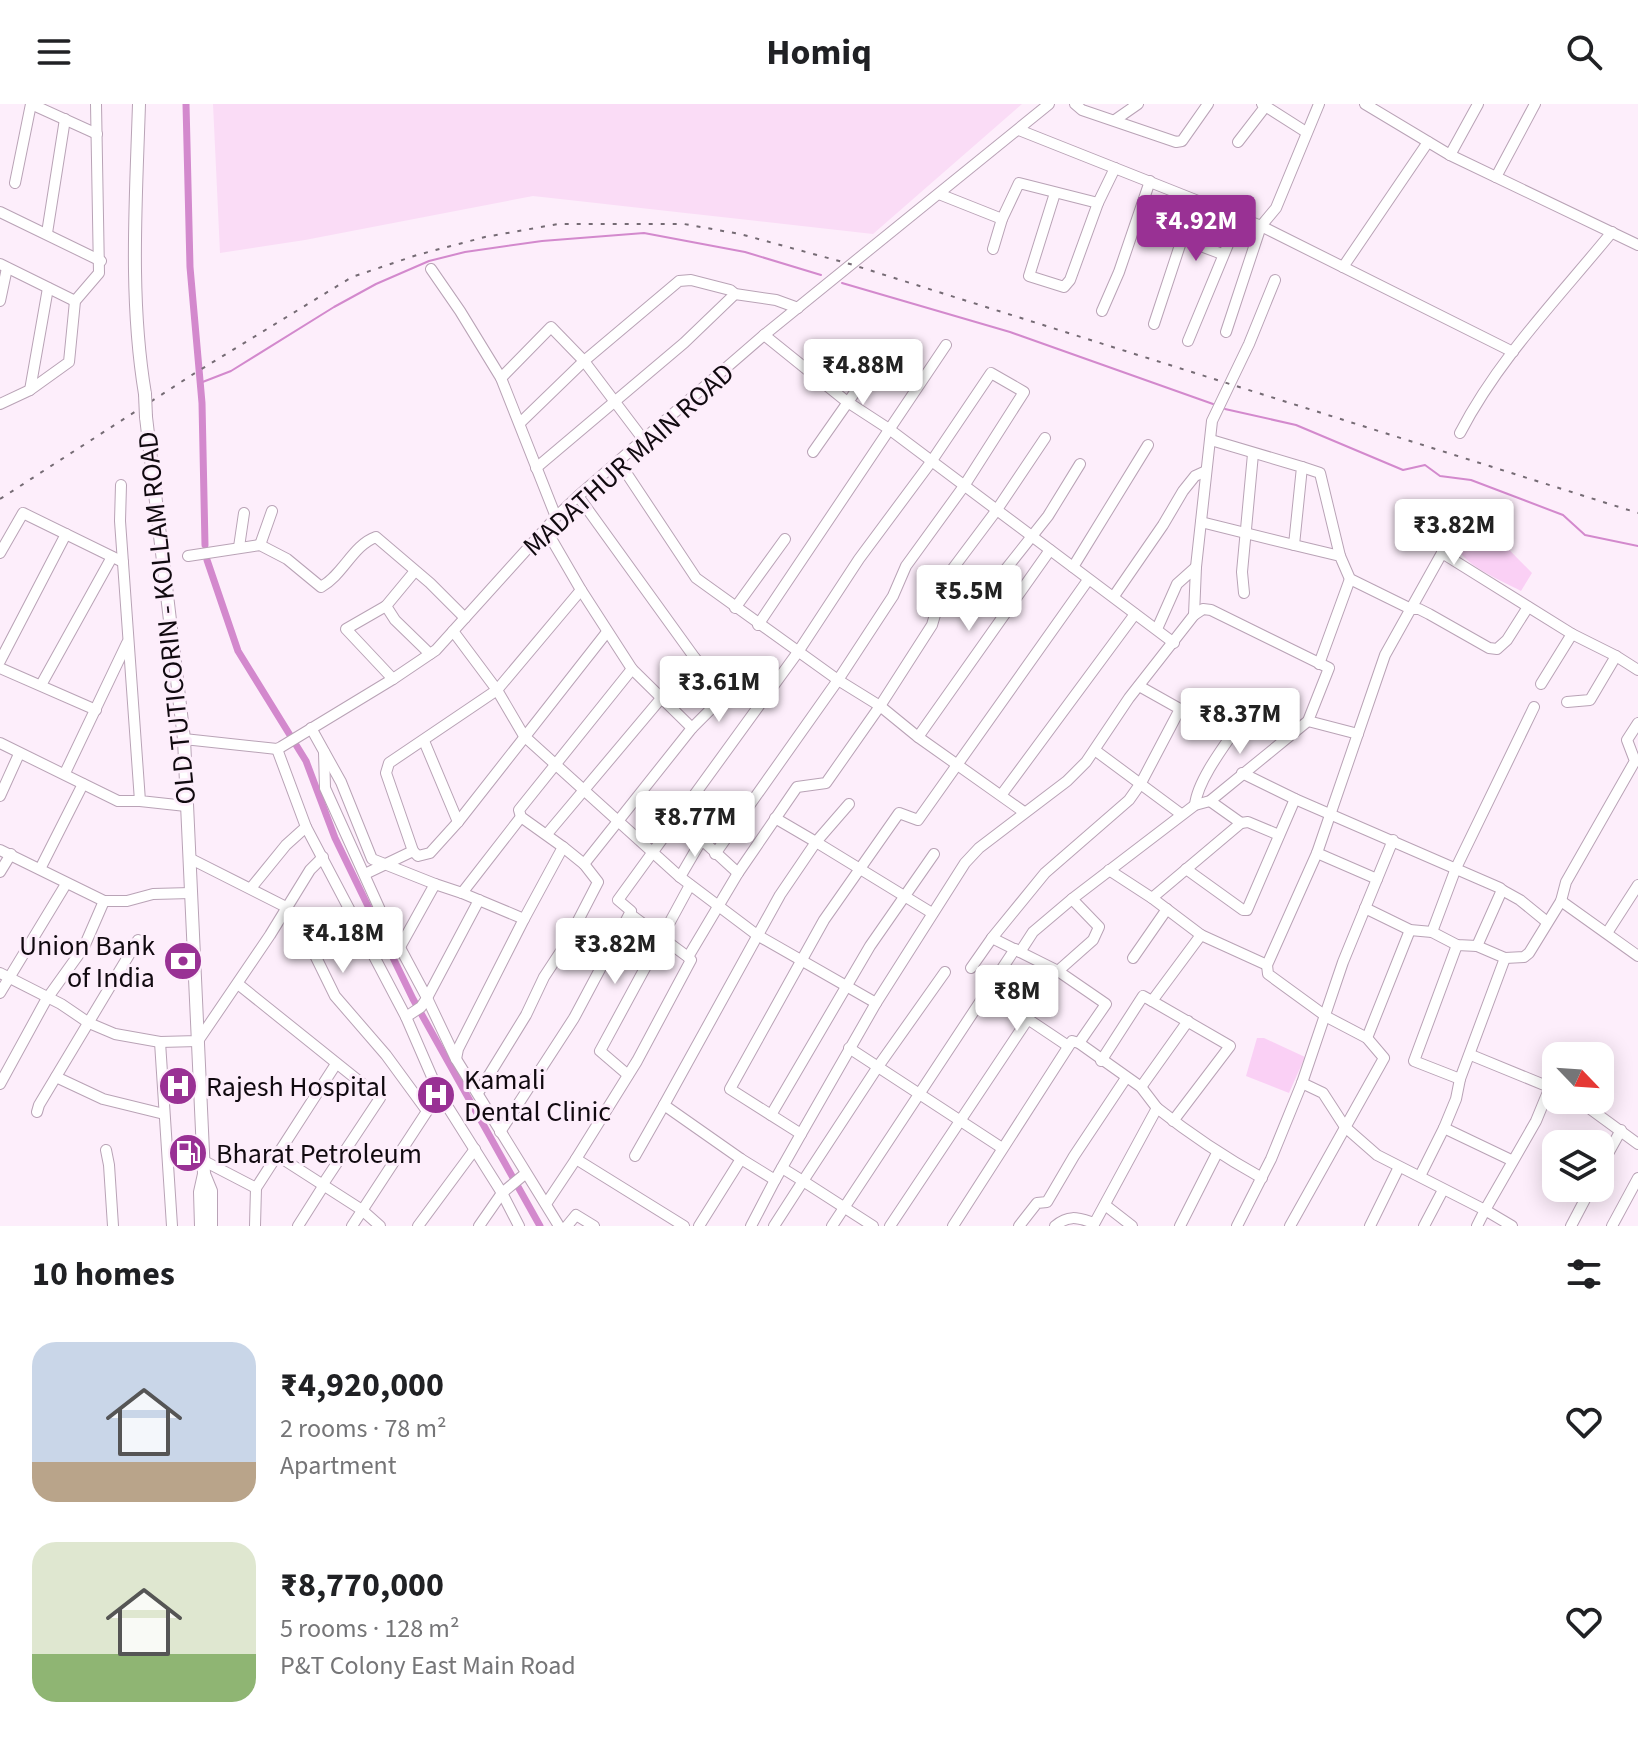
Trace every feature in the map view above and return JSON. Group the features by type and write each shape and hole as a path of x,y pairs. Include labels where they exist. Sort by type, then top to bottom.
{"main road":[{"name":"OLD TUTICORIN - KOLLAM ROAD","path":"139,104 135,284 139,359 184,739 204,1168 211,1191 211,1226"},
{"path":"201,1226 200,1192 204,1168"}],"street":[{"path":"15,183 31,104 59,113 97,134"},
{"path":"0,404 30,390 69,362 75,301 99,273 96,104"},
{"name":"MADATHUR MAIN ROAD","path":"281,746 430,654 578,496 764,335 1049,104"},
{"path":"1075,104 1082,110 1176,142 1182,141 1208,104"},
{"path":"1115,120 1138,104"},
{"path":"1226,332 1261,226 1276,208 1319,104"},
{"path":"1450,155 1478,104"},
{"path":"1496,177 1535,104"},
{"path":"1238,142 1263,105 1306,132"},
{"path":"1368,105 1450,155 1638,245"},
{"path":"47,233 59,113"},
{"path":"1019,130 1261,226 1513,352"},
{"path":"1343,267 1428,142"},
{"path":"1055,193 1029,276 1064,287 1070,280 1098,203 1115,168"},
{"path":"1102,311 1150,181"},
{"path":"993,249 1002,219 1019,183 1098,203"},
{"path":"939,194 1002,219"},
{"path":"0,212 101,261"},
{"path":"1188,341 1239,218"},
{"path":"1137,222 1222,254"},
{"path":"1460,433 1480,396 1513,352 1612,232"},
{"path":"1154,324 1182,239"},
{"path":"0,301 4,266 75,301"},
{"path":"431,269 501,378 556,517"},
{"path":"520,423 584,361 679,281 691,280 735,294 776,300 798,308"},
{"path":"1194,615 1196,567 1212,421 1275,280"},
{"path":"30,390 48,288"},
{"path":"536,468 684,343 735,294"},
{"path":"501,378 551,327 584,361 643,439"},
{"path":"764,335 846,401 889,429 1174,643"},
{"path":"813,452 888,345"},
{"path":"758,625 946,345"},
{"path":"546,1204 628,1075 691,960 630,914 631,911 618,900 798,652 859,559 931,462 991,373 1024,392 964,486 906,566 893,596 838,680 715,854"},
{"path":"688,957 738,873 797,787 826,783 880,706 932,625 937,608 930,599 996,511 1045,438"},
{"path":"1211,440 1320,473 1340,556 1350,579 1411,609 1419,609 1489,648 1497,649 1507,640 1528,607"},
{"path":"1073,567 1148,445"},
{"path":"1244,593 1245,533 1253,454"},
{"path":"619,462 696,578 758,625 880,706 918,737 1024,812"},
{"path":"994,584 1048,516 1080,464"},
{"path":"1294,545 1302,467"},
{"path":"1114,596 1183,491 1195,476 1206,471"},
{"path":"121,485 120,521 140,801"},
{"path":"578,496 723,697 692,728 584,864"},
{"path":"1290,1226 1384,1058 1367,1038 1327,1017 1277,983 1268,974 1267,965 1317,853 1385,655 1442,553 1471,509"},
{"path":"260,545 272,511"},
{"path":"0,553 23,513 123,562"},
{"path":"239,547 244,513"},
{"path":"1201,522 1340,556"},
{"path":"545,528 632,669 692,728"},
{"path":"0,661 66,534"},
{"path":"188,556 260,545 287,559 321,587 333,580 367,540 376,537 465,618"},
{"path":"735,608 785,539"},
{"path":"918,737 1050,550"},
{"path":"1442,553 1572,634 1638,670"},
{"path":"41,685 112,557"},
{"path":"1157,629 1177,584 1196,567"},
{"path":"393,679 346,629 386,606 415,571"},
{"path":"1319,664 1350,579"},
{"path":"801,1134 730,1089 800,959 899,813 918,820 1088,580"},
{"path":"581,590 497,690 389,763 386,768 413,851 418,856 430,853 458,822 607,632"},
{"path":"386,606 395,620 430,654"},
{"path":"751,1226 849,1048 965,863 979,848 1067,781 1096,751 1139,686 1194,615 1203,609 1211,610 1329,668 1308,721 1210,801 1195,805 1181,814 1033,932 986,991 832,1226"},
{"path":"1002,794 1135,614"},
{"path":"453,631 497,690 524,736 618,823 680,877 757,935 876,1003"},
{"path":"1541,684 1572,634"},
{"path":"65,773 128,642"},
{"path":"1567,702 1590,700 1616,656"},
{"path":"547,834 695,658"},
{"path":"0,668 96,710"},
{"path":"478,1093 526,1015 598,882 584,864 521,817 519,810 632,669"},
{"path":"971,968 1045,873 1129,800 1141,783 1180,709 1139,686"},
{"path":"1195,805 1203,781 1256,699"},
{"path":"1432,932 1456,868 1534,707"},
{"path":"1308,721 1358,734"},
{"path":"1365,908 1410,930 1432,932 1457,945 1477,946 1505,958 1524,957 1561,901 1566,882 1635,761 1627,740 1638,723"},
{"path":"309,729 341,782 372,859 524,919"},
{"path":"184,739 281,746 306,827 323,857 417,1008 478,1093 500,1132 518,1179 546,1204 559,1226"},
{"path":"424,741 458,822"},
{"path":"0,743 118,801 186,806"},
{"path":"1096,751 1181,814"},
{"path":"324,752 322,770 325,788 400,947 439,1093 502,1193 519,1226"},
{"path":"0,796 19,754"},
{"path":"1242,773 1502,890 1547,922"},
{"path":"40,869 83,784"},
{"path":"1186,869 1247,910 1295,799"},
{"path":"1210,801 1241,823"},
{"path":"635,1156 780,895 816,842 849,804"},
{"path":"462,893 521,817"},
{"path":"678,818 738,873"},
{"path":"775,818 932,913"},
{"path":"1152,898 1241,823 1248,822 1279,835"},
{"path":"251,888 286,845 306,827"},
{"path":"1237,1226 1262,1178 1302,1083 1327,1017 1343,962 1393,840"},
{"path":"680,877 701,841"},
{"path":"456,1059 458,1049 563,847"},
{"path":"0,850 104,901 127,901 153,894 191,893"},
{"path":"365,874 413,851"},
{"path":"1317,853 1377,879"},
{"path":"0,872 11,854"},
{"path":"771,1115 870,946 934,854"},
{"path":"5,975 89,1023 115,1034 160,1042 198,1041 310,870 323,857"},
{"path":"189,858 286,907 311,947 335,996 386,1055 427,1111"},
{"path":"1109,870 1201,935 1267,965"},
{"path":"0,993 5,975 66,884"},
{"path":"400,947 435,884"},
{"path":"628,1075 600,1051 690,885"},
{"path":"1607,933 1638,885"},
{"path":"1477,946 1502,890"},
{"path":"1058,971 1093,940 1099,927 1072,899"},
{"path":"417,1008 479,900"},
{"path":"0,1084 48,997 84,947 104,901"},
{"path":"1561,901 1638,956"},
{"path":"1133,958 1167,909"},
{"path":"500,1132 574,1018 630,914"},
{"path":"1367,1038 1410,930"},
{"path":"1152,1001 1201,935"},
{"path":"953,1226 1002,1148 1106,1004 1058,971 992,938"},
{"path":"37,1112 138,940"},
{"path":"1457,945 1414,1061 1460,1079"},
{"path":"1420,1176 1456,1099 1460,1079 1505,958"},
{"path":"774,1226 877,1068 945,972"},
{"path":"238,984 380,1098 298,1226"},
{"path":"986,991 1141,1087 1157,1108 1173,1121 1217,1153 1262,1178"},
{"path":"1101,1061 1143,996 1230,1046 1173,1121"},
{"path":"890,1226 1028,1019"},
{"path":"1141,1087 1188,1021"},
{"path":"160,1042 172,1226"},
{"path":"849,1048 1002,1148"},
{"path":"1471,1055 1542,1084"},
{"path":"255,1226 256,1188 336,1064"},
{"path":"56,1077 103,1099 164,1114"},
{"path":"1019,1226 1037,1203 1047,1202 1126,1078"},
{"path":"1302,1083 1323,1093 1345,1127 1377,1155 1512,1226"},
{"path":"352,1226 439,1093"},
{"path":"664,1105 775,1180"},
{"path":"1055,1226 1063,1219 1072,1217 1093,1225 1157,1108"},
{"path":"1477,1226 1511,1160 1542,1110"},
{"path":"1598,1114 1638,1144"},
{"path":"1444,1128 1511,1160"},
{"path":"1614,1143 1621,1130"},
{"path":"418,1226 475,1149"},
{"path":"106,1150 113,1226"},
{"path":"1180,1226 1217,1153"},
{"path":"278,1156 362,1210 380,1226"},
{"path":"576,1159 684,1226"},
{"path":"699,1226 741,1159"},
{"path":"1370,1226 1399,1167"},
{"path":"204,1168 256,1188"},
{"path":"782,1168 873,1226"},
{"path":"1612,1226 1638,1178"},
{"path":"479,1226 502,1193 518,1179"},
{"path":"1424,1226 1443,1190"},
{"path":"1571,1226 1584,1202"},
{"path":"1105,1205 1132,1226"},
{"path":"567,1226 576,1215 594,1226"}],"shaded area":[{"path":"213,104 1022,104 873,234 533,196 305,240 220,253"},
{"path":"1473,513 1532,573 1521,591 1482,570 1458,550 1453,541"},
{"path":"1257,1038 1264,1038 1305,1057 1289,1093 1246,1076"}],"waterway":[{"path":"186,104 190,267 202,403 205,545"},
{"path":"200,383 231,371 376,284 429,261 465,252 542,241 644,233 745,252 821,275"},
{"path":"842,283 1010,332 1213,404"},
{"path":"1225,409 1296,425 1403,470 1425,465 1440,476 1471,480 1563,515 1585,535 1638,546"},
{"path":"207,560 238,651 306,761 335,838 413,999 540,1226"}],"railway":[{"path":"0,499 195,373 352,277 485,237 558,224 684,224 740,234 850,264 1638,513"}],"place":[{"name":"Union Bank of India","path":"183,961"},
{"name":"Rajesh Hospital","path":"178,1086"},
{"name":"Kamali Dental Clinic","path":"436,1095"},
{"name":"Bharat Petroleum","path":"188,1153"}]}
